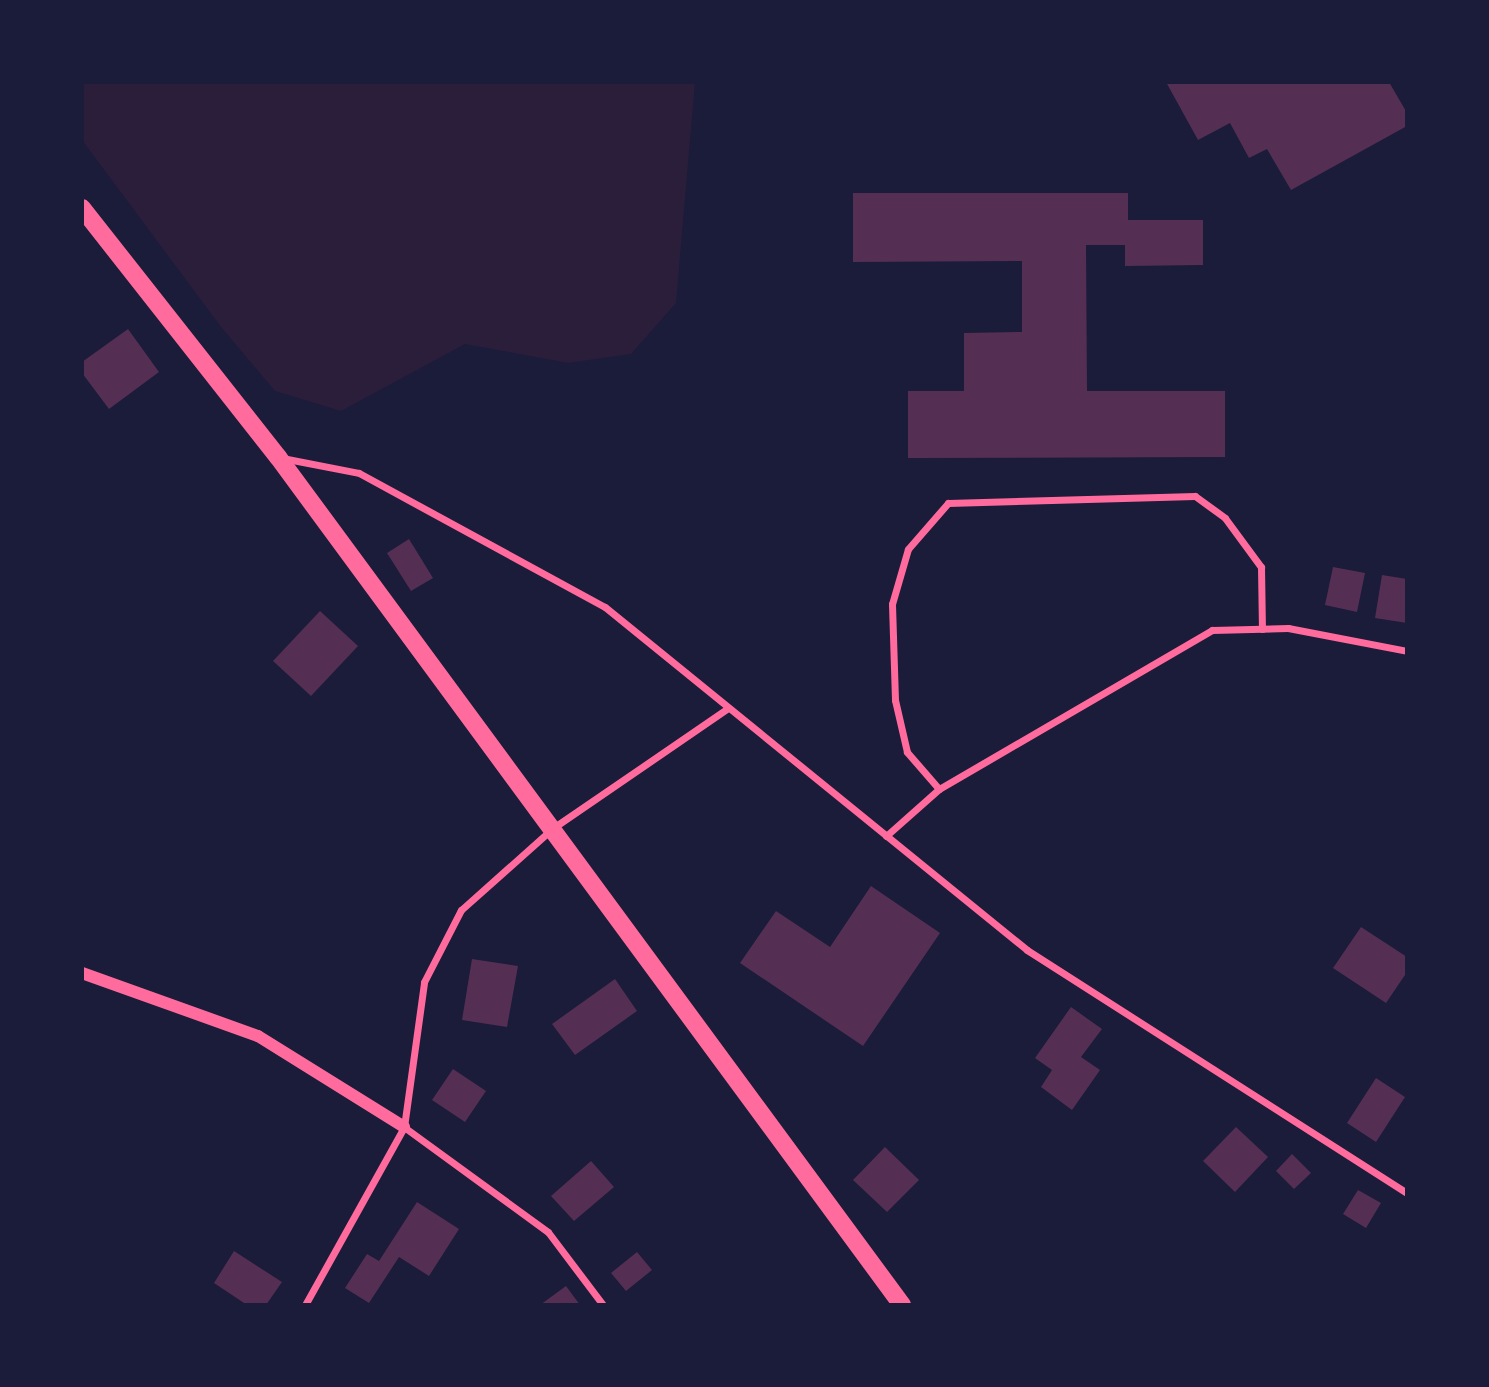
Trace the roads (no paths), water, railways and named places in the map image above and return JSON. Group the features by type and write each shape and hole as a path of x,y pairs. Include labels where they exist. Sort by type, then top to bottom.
{"main road":[{"path":"82,208 278,457 902,1305"}],"street":[{"path":"278,457 359,473 605,607 1027,950 1407,1193"},
{"path":"939,789 907,752 895,700 892,604 908,550 948,503 1195,496 1225,518 1261,567 1262,629"},
{"path":"886,835 939,789 1212,630 1288,628 1407,651"},
{"path":"305,1305 404,1127 424,982 461,910 553,828 728,708"},
{"path":"82,973 258,1037 404,1127 548,1232 603,1305"}]}
